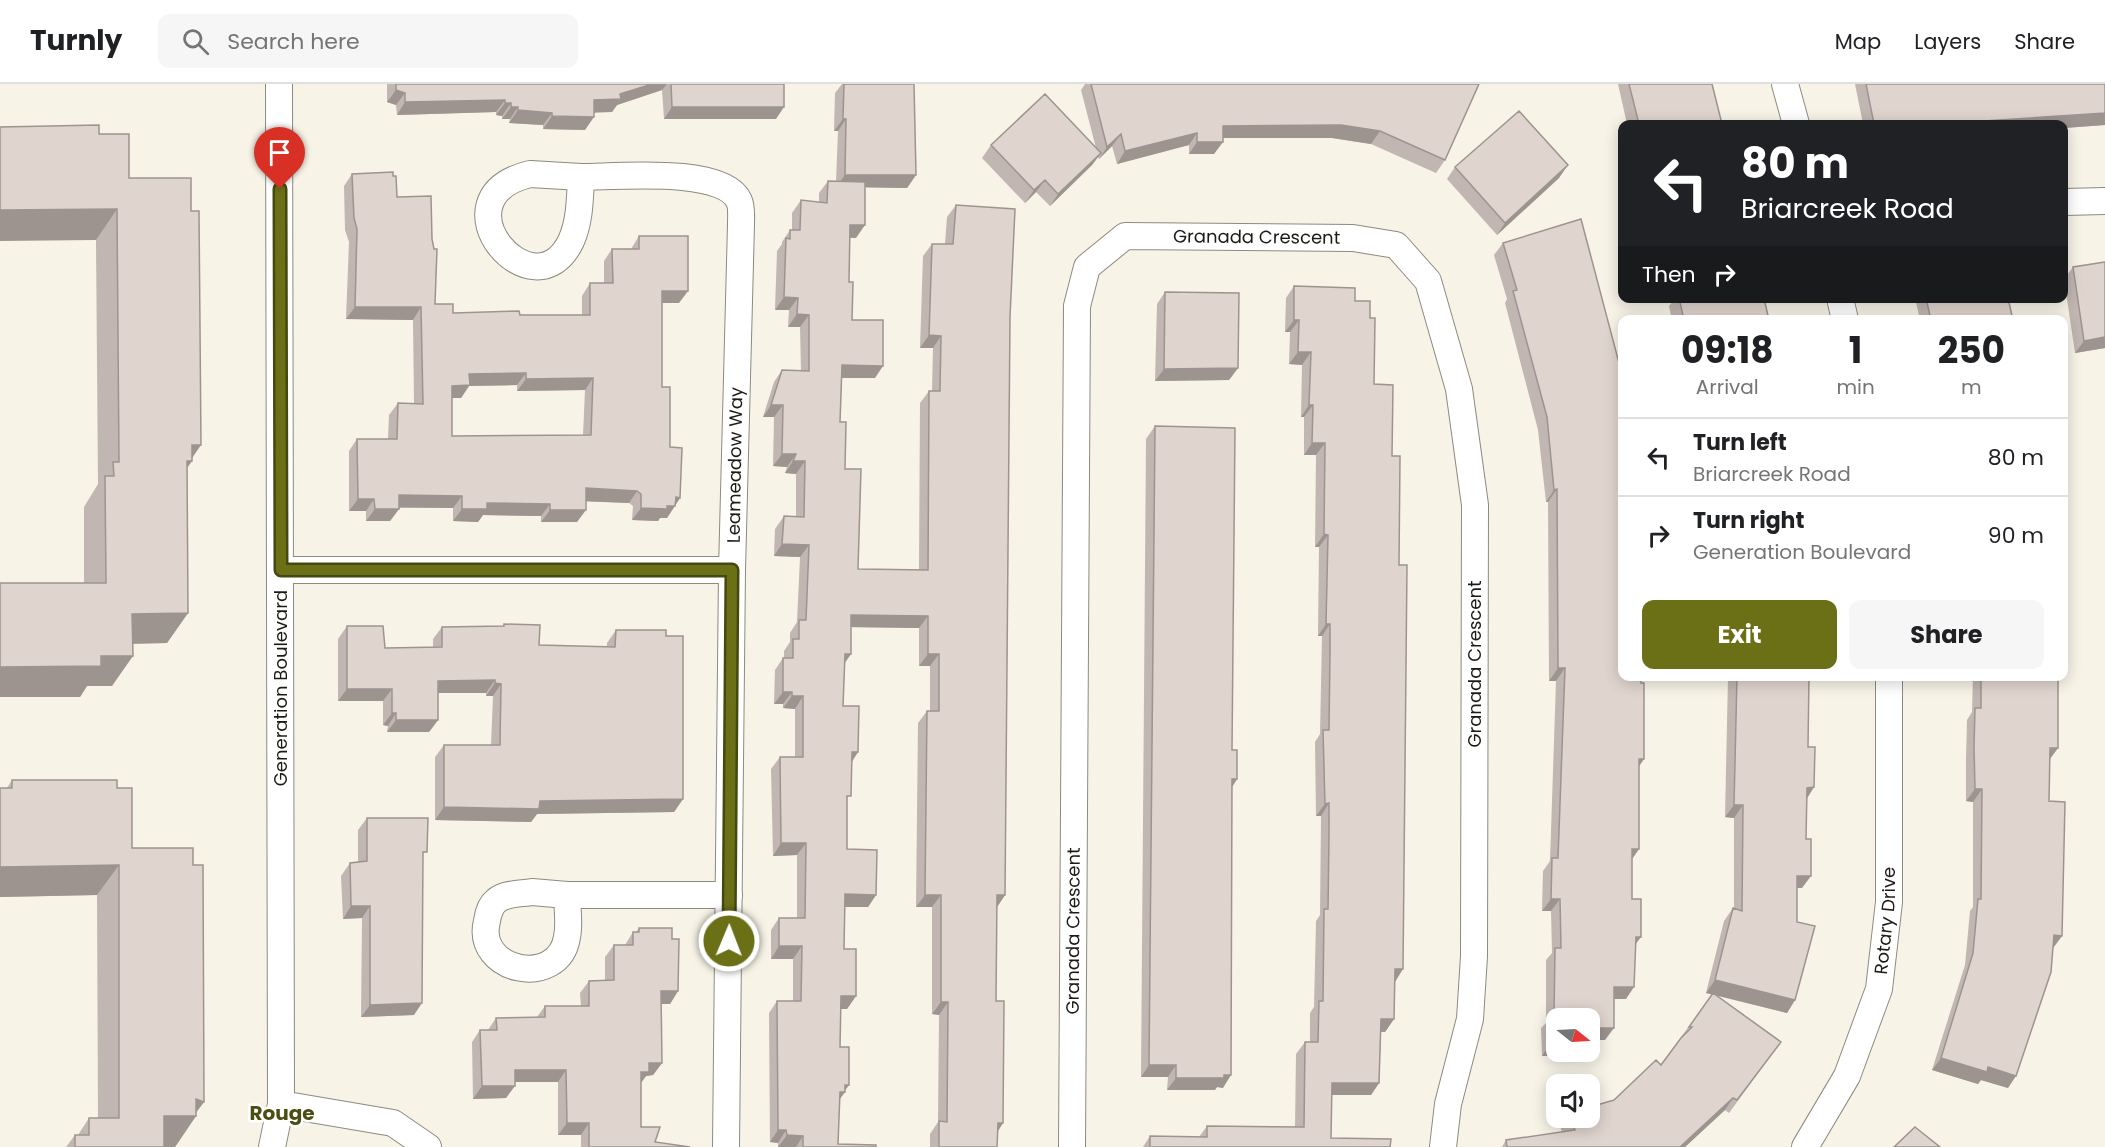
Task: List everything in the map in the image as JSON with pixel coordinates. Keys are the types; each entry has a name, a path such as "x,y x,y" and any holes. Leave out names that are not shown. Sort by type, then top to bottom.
{"street":[{"name":"Generation Boulevard","path":"272,1147 281,1104 279,84"},
{"path":"1785,84 1795,120"},
{"name":"Leameadow Way","path":"581,177 702,178 729,189 740,201 732,570 726,1147"},
{"path":"2068,202 2105,201"},
{"name":"Granada Crescent","path":"1072,1147 1077,306 1088,267 1125,236 1277,235 1331,236 1396,245 1428,281 1459,389 1475,505 1474,956 1470,1018 1448,1104 1443,1147"},
{"path":"281,570 732,570"},
{"name":"Rotary Drive","path":"1805,1147 1847,1076 1879,989 1888,902 1889,681"},
{"path":"567,895 729,896"},
{"path":"281,1104 393,1123 428,1147"}],"building":[{"path":"396,84 652,84 620,94 621,99 594,100 594,117 552,116 552,113 518,110 518,107 511,107 511,103 505,103 505,100 405,102 405,93 396,90"},
{"path":"671,84 784,84 784,107 672,107"},
{"path":"844,84 914,84 916,175 845,175"},
{"path":"1091,84 1479,84 1445,160 1380,131 1341,125 1223,126 1223,142 1197,142 1197,133 1125,151 1121,134 1107,147"},
{"path":"1629,84 1712,84 1721,120 1638,120"},
{"path":"1866,84 2105,84 2105,113 1998,120 1873,120"},
{"path":"1045,94 1101,153 1058,194 1045,180 1034,190 991,145"},
{"path":"1519,111 1568,165 1505,223 1455,167"},
{"path":"99,125 99,134 129,134 129,178 191,178 191,211 199,211 201,445 192,445 192,461 187,461 188,613 132,614 133,656 101,656 101,666 0,667 0,583 106,583 105,476 114,476 113,462 119,462 117,209 0,210 0,127"},
{"path":"393,172 393,176 396,176 397,197 431,196 432,239 434,249 437,249 435,304 453,304 453,313 519,311 520,315 590,315 590,283 613,283 612,249 639,249 639,236 688,236 688,291 662,291 662,387 670,387 670,447 682,448 680,498 676,497 675,506 667,506 667,509 641,508 641,494 637,491 586,488 586,510 550,510 550,504 487,503 487,509 462,509 462,496 399,495 399,509 375,509 374,499 358,499 357,439 397,439 398,403 423,404 421,307 355,307 357,229 354,218 352,174","holes":["526,373 526,379 593,378 591,435 452,436 452,386 470,385 469,374"]},
{"path":"828,181 865,182 865,225 850,225 849,282 853,282 852,320 883,320 883,366 842,365 840,422 846,422 845,469 861,469 858,569 928,570 929,391 940,391 941,336 929,335 932,244 953,244 956,205 1015,209 1010,317 1005,895 997,895 996,1001 1004,1001 1003,1123 998,1123 997,1147 939,1147 939,1121 947,1122 948,1002 941,1002 941,895 925,895 927,711 939,711 939,654 928,654 928,616 851,615 851,654 845,654 843,706 859,706 858,752 852,752 851,796 847,796 847,849 877,850 876,895 845,894 844,949 856,949 856,996 841,996 840,1047 849,1047 849,1085 845,1085 845,1092 840,1092 838,1144 876,1145 876,1147 803,1147 803,1136 787,1135 786,1130 778,1130 777,1001 801,1001 802,946 779,946 779,918 805,918 806,843 781,843 780,757 803,757 803,696 792,696 792,692 783,692 783,658 793,658 793,639 799,639 799,620 806,620 809,545 782,544 784,516 804,517 805,461 793,461 796,454 782,454 783,405 771,405 782,370 809,371 809,315 797,314 798,298 784,297 786,238 790,239 790,230 800,230 801,200 827,203"},
{"path":"1581,219 1618,359 1618,681 1644,683 1644,759 1639,759 1639,849 1632,849 1632,899 1641,899 1641,937 1636,937 1634,987 1614,987 1614,1028 1600,1028 1600,1008 1554,1008 1555,948 1561,948 1560,899 1551,899 1552,858 1558,858 1565,668 1558,668 1557,489 1554,490 1547,417 1513,291 1517,290 1503,243"},
{"path":"2105,262 2105,337 2084,341 2073,267"},
{"path":"1294,286 1355,288 1355,301 1370,301 1370,318 1375,318 1374,384 1393,385 1392,456 1400,456 1399,565 1407,565 1403,969 1395,969 1394,1019 1381,1019 1379,1083 1332,1083 1331,1138 1391,1139 1390,1147 1150,1147 1150,1136 1207,1137 1207,1126 1304,1127 1305,1042 1318,1042 1319,1001 1323,1001 1324,909 1328,909 1329,803 1325,804 1323,730 1329,730 1330,624 1326,624 1328,535 1324,534 1325,443 1312,443 1313,405 1309,405 1311,352 1298,352 1299,320 1294,320"},
{"path":"1165,292 1239,293 1238,368 1164,369"},
{"path":"1680,303 1765,303 1768,315 1683,315"},
{"path":"1927,303 2009,303 2012,315 1930,315"},
{"path":"1155,426 1235,428 1232,750 1237,750 1237,779 1232,779 1231,1075 1224,1075 1224,1078 1176,1078 1176,1065 1149,1065"},
{"path":"504,624 540,625 539,645 615,647 616,630 666,630 666,636 683,636 683,799 540,801 539,809 444,807 444,745 500,745 501,684 495,683 495,680 438,681 438,720 396,720 396,713 392,713 392,689 347,689 347,626 383,626 385,648 442,647 442,627 504,626"},
{"path":"1737,681 1809,681 1808,747 1815,747 1814,787 1807,788 1806,839 1811,839 1811,876 1797,876 1797,922 1815,926 1795,1000 1715,980 1733,908 1742,911 1743,805 1734,805"},
{"path":"1981,681 2058,681 2058,748 2050,748 2049,801 2065,802 2062,936 2054,935 2051,972 2016,1076 1988,1067 1987,1072 1941,1058 1973,953 1978,899 1981,899 1982,789 1975,789 1974,747 1975,708 1981,708"},
{"path":"12,780 117,780 117,788 132,788 132,848 193,848 193,865 203,865 204,1102 196,1099 196,1116 164,1116 164,1147 75,1147 75,1135 89,1135 89,1118 119,1118 119,865 0,867 0,788 12,788"},
{"path":"367,818 428,818 427,852 423,852 422,1003 370,1005 370,906 351,906 350,863 367,861"},
{"path":"639,928 672,928 672,939 679,939 678,991 661,991 662,1063 649,1063 649,1072 641,1072 641,1127 660,1127 655,1142 690,1147 589,1147 589,1123 567,1123 566,1070 515,1070 515,1086 482,1086 480,1030 497,1030 496,1018 545,1017 545,1006 589,1006 589,981 614,980 614,945 633,945 633,932 639,932"},
{"path":"1713,993 1781,1042 1737,1100 1733,1098 1680,1147 1507,1147 1506,1140 1575,1130 1574,1128 1600,1128 1600,1104 1614,1100 1656,1060 1661,1065 1692,1027 1689,1027"},
{"path":"1915,1127 1940,1147 1894,1147"}],"district":[{"name":"Rouge","path":"282,1113"}],"route":[{"path":"280,189 281,570 732,570 729,941"}]}
